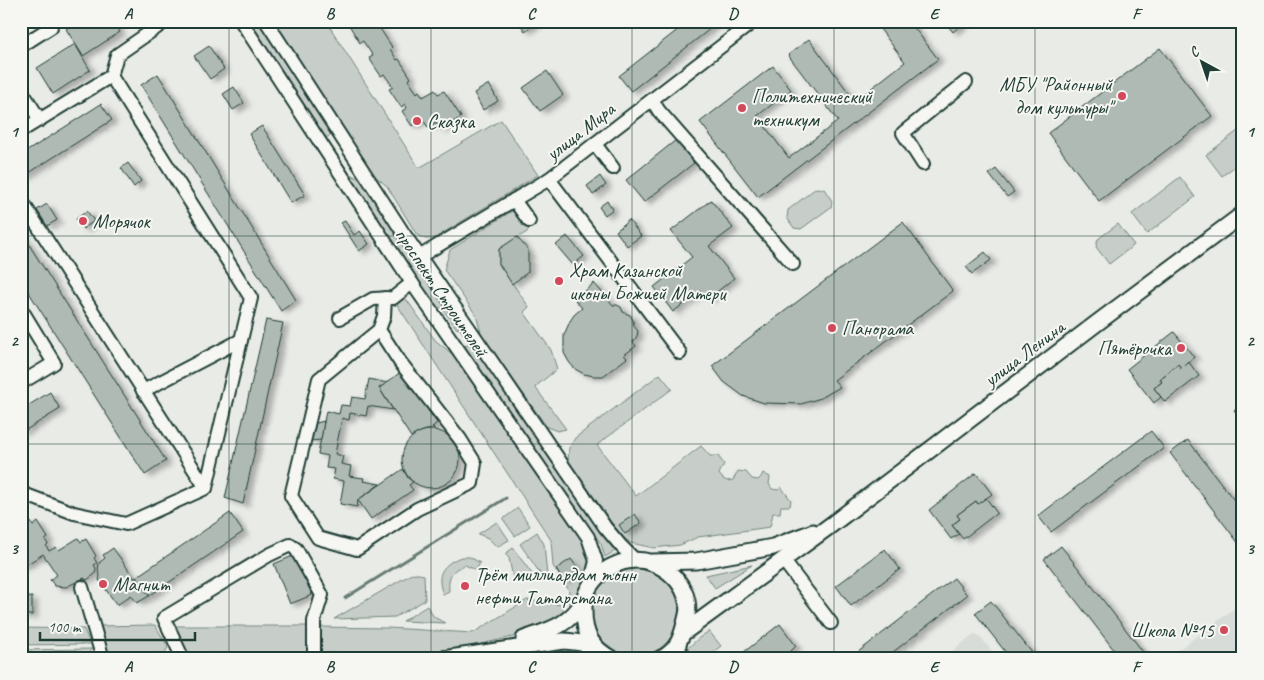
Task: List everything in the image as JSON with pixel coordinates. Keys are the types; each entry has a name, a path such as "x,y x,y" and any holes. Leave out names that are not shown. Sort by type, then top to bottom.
{"main road":[{"name":"улица Ленина","path":"660,659 665,657 681,638 1243,214"},
{"name":"улица Ленина","path":"635,560 652,562 696,561 773,547 831,525"},
{"path":"473,657 551,630 577,612 602,572 618,563 635,560"},
{"path":"652,562 666,569 679,582 686,595 689,609 681,638"},
{"path":"587,594 584,624 590,639 606,656"},
{"path":"443,659 473,657 564,641 578,642 593,647 606,656"}],"street":[{"path":"21,46 51,27 48,21"},
{"path":"21,131 112,76 117,55 166,21"},
{"name":"проспект Строителей","path":"241,21 412,283 588,537 596,561 587,594"},
{"name":"проспект Строителей","path":"266,21 420,257 605,527 635,560"},
{"name":"улица Мира","path":"420,257 549,179 754,21"},
{"path":"112,76 251,298 206,488"},
{"path":"923,164 903,133 966,82"},
{"path":"21,90 40,120"},
{"path":"652,100 659,111 793,264"},
{"path":"325,150 342,139"},
{"path":"595,144 614,168"},
{"path":"549,179 680,353"},
{"path":"21,200 206,488"},
{"path":"514,200 529,220"},
{"path":"340,318 373,299 393,298 412,283"},
{"path":"379,330 400,362 460,439 475,463 472,482 417,509 357,549 318,538 292,496 319,379 379,330 384,316 385,298"},
{"path":"21,309 54,363 21,383"},
{"path":"454,343 472,331"},
{"path":"144,391 241,340"},
{"path":"21,493 74,512 126,524 206,488"},
{"path":"184,659 164,618 266,557 290,545 296,550 322,595 314,621 314,659"},
{"path":"784,560 831,623"},
{"path":"82,587 103,659"},
{"path":"681,638 681,659"}],"shaded area":[{"path":"248,21 259,21 332,135 323,139"},
{"path":"275,21 326,21 419,168 501,120 538,175 433,239 425,239 417,235 387,186 370,172 280,35"},
{"path":"1243,127 1243,160 1222,176 1206,155"},
{"path":"337,155 350,174 361,180 460,327 457,329 442,308 435,307 334,157"},
{"path":"1180,177 1195,197 1147,234 1132,214"},
{"path":"816,188 824,189 832,201 831,207 801,229 794,228 787,218 788,210"},
{"path":"512,211 518,212 530,227 527,232 499,249 499,264 529,307 524,312 551,350 557,369 535,387 566,429 557,431 547,427 482,336 476,315 444,270 450,250"},
{"path":"1118,224 1134,245 1109,264 1096,247 1098,239"},
{"path":"404,296 435,340 456,357 581,538 590,560 588,575 579,599 572,608 568,601 569,590 553,566 551,540 396,303"},
{"path":"471,342 608,540 617,550 605,557 601,544 464,346"},
{"path":"660,374 672,389 597,445 636,496 701,446 710,456 718,456 724,464 719,474 727,481 733,480 738,471 746,472 752,479 758,480 763,473 770,477 769,484 772,489 778,490 781,487 791,500 790,506 781,506 780,513 773,513 770,527 698,537 680,545 654,548 631,543 621,536 568,460 569,448 575,438"},
{"path":"518,508 530,526 515,536 503,519"},
{"path":"497,522 509,540 497,547 488,538 478,534"},
{"path":"537,532 544,544 547,576 544,579 520,544"},
{"path":"513,548 538,582 513,578 509,558 505,554"},
{"path":"461,557 470,557 480,563 476,570 465,565 456,569 451,574 449,591 443,594 440,575 449,563"},
{"path":"752,565 715,588 706,575"},
{"path":"635,568 652,571 660,575 672,587 676,595 679,612 676,629 672,637 660,649 652,653 635,656 618,653 610,649 598,637 594,629 591,612 594,595 598,587 610,575 618,571"},
{"path":"413,573 424,575 425,600 395,617 334,619"},
{"path":"527,600 561,605 567,615 554,625 517,636 467,647 409,654 322,653 319,648 317,627 388,628 473,633"},
{"name":"Школа №15","path":"1243,602 1243,659 1167,659 1167,658"},
{"path":"427,606 434,617 445,623 403,621"},
{"path":"155,625 168,647 165,653 106,654 97,626"},
{"path":"173,626 310,626 309,654 184,653"},
{"path":"21,628 84,629 90,644 21,645"},
{"path":"709,631 721,646 704,659 688,659 688,648"},
{"path":"975,633 998,659 942,659"},
{"path":"577,648 580,655 577,659 522,659 556,651"},
{"path":"92,649 87,654 21,654 21,650"}],"building":[{"path":"78,21 114,21 120,32 83,56 66,29"},
{"path":"351,21 372,21 377,29 379,27 392,47 390,49 411,78 408,80 417,93 419,91 423,97 435,90 438,94 444,91 461,117 441,130 436,122 428,127 423,120 412,126 402,111 407,108 405,104 401,107 389,89 393,87 384,74 381,76 369,58 373,56 363,41 360,43 349,25 352,23"},
{"path":"518,21 539,21 525,31"},
{"path":"689,21 720,21 631,91 619,76"},
{"name":"Политехнический техникум","path":"874,21 909,21 938,59 758,197 700,122 773,66 791,90 757,116 789,158 838,121 788,55 809,39 855,101 905,62"},
{"path":"944,21 966,21 953,32"},
{"path":"75,44 90,70 53,94 37,68"},
{"path":"209,46 224,69 210,79 194,56"},
{"path":"1160,48 1212,116 1099,201 1048,133"},
{"path":"547,71 563,95 540,111 523,88"},
{"path":"158,74 296,300 281,311 141,85"},
{"path":"489,84 498,101 483,110 474,93"},
{"path":"234,87 244,103 233,110 223,94"},
{"path":"101,104 112,120 21,178 21,155"},
{"path":"262,126 305,195 291,203 249,134"},
{"path":"676,140 694,163 644,202 626,180"},
{"path":"128,163 141,181 134,187 121,168"},
{"path":"996,169 1014,192 1007,197 989,174"},
{"path":"600,176 606,185 593,195 587,186"},
{"path":"711,200 733,228 709,246 734,278 707,300 700,291 673,312 654,287 692,257 671,231"},
{"path":"607,201 613,209 605,215 599,207"},
{"path":"47,204 57,220 47,226 37,210"},
{"path":"87,211 94,221 83,229 76,219"},
{"path":"629,220 641,236 627,246 616,231"},
{"path":"345,221 354,235 360,231 369,244 359,251 341,223"},
{"name":"Панорама","path":"903,222 953,291 834,380 840,387 821,398 801,404 764,403 743,396 724,382 712,366"},
{"path":"21,232 166,461 145,475 21,280"},
{"path":"567,236 584,256 573,265 556,245"},
{"path":"517,237 528,250 528,272 512,284 499,264 499,249"},
{"path":"985,252 991,260 972,274 966,267"},
{"path":"594,283 613,305 621,307 623,312 630,315 638,331 633,342 636,346 624,355 627,358 603,376 584,374 575,369 564,353 564,335 574,315 582,308 575,300"},
{"path":"266,320 283,323 243,504 225,498"},
{"path":"1174,332 1194,357 1181,368 1178,364 1160,379 1162,382 1154,388 1161,397 1154,403 1127,369"},
{"path":"1188,361 1199,376 1165,402 1154,388 1162,382 1160,379 1178,364 1181,368"},
{"path":"401,372 437,423 432,427 435,430 426,430 411,437 379,388"},
{"path":"369,379 387,383 379,388 393,410 368,406 366,416 350,413 349,420 342,418 335,454 343,456 341,464 351,466 349,476 364,478 363,481 380,484 358,500 357,507 340,504 344,481 333,479 335,469 326,468 328,456 318,454 326,411 339,414 341,405 350,406 352,397 365,399"},
{"path":"50,392 60,409 21,433 21,410"},
{"path":"1243,403 1243,421 1234,410"},
{"path":"324,421 321,440 310,441 308,428"},
{"path":"425,430 437,430 452,438 460,453 460,465 452,480 437,488 425,488 410,480 402,465 402,453 410,438"},
{"path":"1151,431 1164,448 1051,532 1038,516"},
{"path":"1188,440 1243,512 1243,549 1170,453"},
{"path":"403,469 408,478 413,482 409,485 413,490 371,519 358,500"},
{"path":"976,473 992,494 978,504 976,501 957,515 960,519 952,525 959,534 951,539 929,510"},
{"path":"986,498 997,513 963,539 952,525 960,519 957,515 976,501 978,504"},
{"path":"230,513 243,532 149,596 136,577"},
{"path":"635,514 641,523 625,534 619,525"},
{"path":"31,522 33,526 38,522 48,538 45,540 49,551 56,547 59,550 78,538 81,542 86,539 96,556 94,558 97,563 94,565 96,568 95,574 87,580 84,578 66,587 55,586 50,580 57,575 43,554 21,568 21,528"},
{"path":"1061,546 1147,657 1145,659 1121,659 1044,559"},
{"path":"113,548 149,596 137,603 131,595 117,605 99,580 99,563 105,558 103,555"},
{"path":"885,549 900,569 851,606 836,586"},
{"path":"295,555 312,595 290,604 274,564"},
{"path":"571,559 579,570 563,581 556,569"},
{"path":"954,578 967,595 884,659 849,659"},
{"path":"32,597 32,615 21,615 21,598"},
{"path":"991,601 1037,659 1011,659 975,613"},
{"path":"780,624 796,646 790,652 782,657 779,654 774,659 735,659"},
{"path":"790,652 795,659 774,659 779,654 782,657"}],"waterway":[{"path":"345,598 506,498"}],"place":[{"name":"МБУ \"Районный дом культуры\"","path":"1122,96"},
{"name":"Политехнический техникум","path":"742,108"},
{"name":"Сказка","path":"417,121"},
{"name":"Морячок","path":"83,221"},
{"name":"Храм Казанской иконы Божией Матери","path":"559,281"},
{"name":"Панорама","path":"832,328"},
{"name":"Пятёрочка","path":"1181,348"},
{"name":"Магнит","path":"103,584"},
{"name":"Трём миллиардам тонн нефти Татарстана","path":"465,586"},
{"name":"Школа №15","path":"1224,630"}]}
